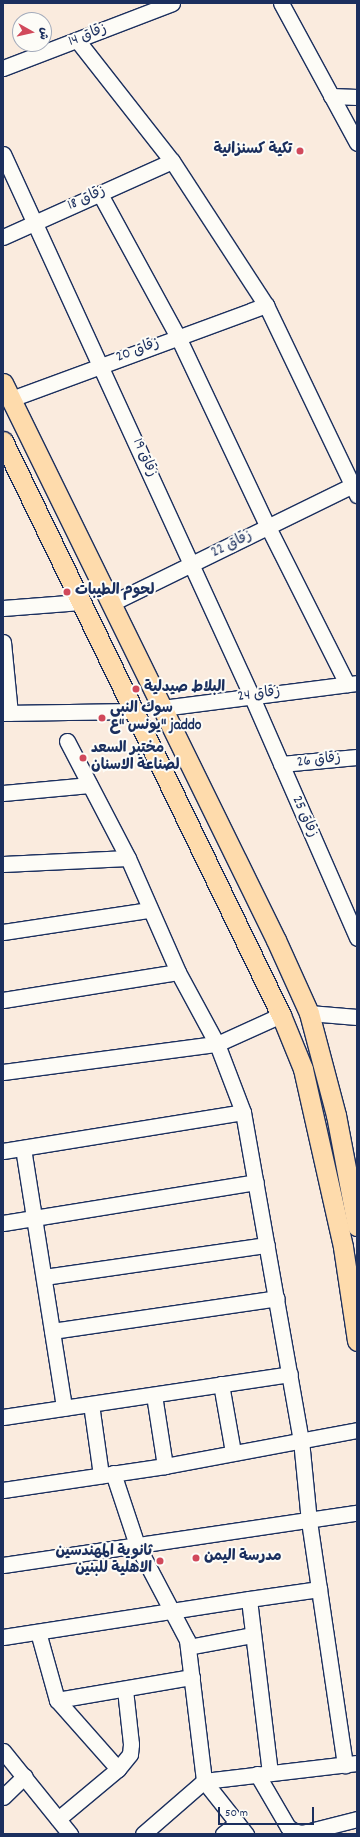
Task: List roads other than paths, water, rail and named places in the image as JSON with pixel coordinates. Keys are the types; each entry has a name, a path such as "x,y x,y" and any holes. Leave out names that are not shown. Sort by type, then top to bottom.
{"main road":[{"path":"7,391 110,604 276,940 309,1013 336,1115 357,1226"},
{"path":"3,441 7,459 81,602 281,1014 306,1084 343,1247 357,1341"}],"street":[{"name":"زقاق 14","path":"3,68 172,3"},
{"path":"281,3 357,143"},
{"path":"77,40 172,161 266,305 355,490"},
{"path":"331,96 357,97"},
{"name":"زقاق 19","path":"3,154 102,365 251,695"},
{"name":"زقاق 18","path":"3,237 172,161"},
{"path":"100,194 178,336 268,527 352,684"},
{"name":"زقاق 20","path":"7,391 102,365 266,305"},
{"name":"زقاق 22","path":"110,604 268,527 355,490"},
{"path":"3,608 81,602"},
{"path":"3,642 7,713 134,711"},
{"name":"زقاق 24","path":"162,708 251,695 352,684"},
{"name":"زقاق 25","path":"251,695 357,938"},
{"path":"67,741 128,858 149,910 178,972 217,1044 243,1112 268,1245 301,1440 309,1520 319,1589 351,1764 204,1781 143,1834"},
{"name":"زقاق 26","path":"281,764 357,758"},
{"path":"3,793 90,784"},
{"path":"3,864 128,858"},
{"path":"3,932 149,910"},
{"path":"3,1000 178,972"},
{"path":"309,1013 357,1017"},
{"path":"3,1072 217,1044 281,1014"},
{"path":"3,1151 243,1112"},
{"path":"23,1148 64,1408"},
{"path":"3,1223 256,1182"},
{"path":"44,1277 268,1245"},
{"path":"52,1331 276,1298"},
{"path":"3,1417 290,1374"},
{"path":"221,1384 233,1452"},
{"path":"154,1395 165,1466"},
{"path":"91,1404 107,1474 138,1545 187,1640 204,1781 241,1828 223,1834"},
{"path":"3,1490 165,1466 233,1452 357,1430"},
{"path":"3,1565 357,1513"},
{"path":"3,1637 319,1589"},
{"path":"249,1599 264,1774 288,1827 296,1832 302,1833 357,1819"},
{"path":"38,1632 57,1700 118,1769"},
{"path":"188,1647 253,1635"},
{"path":"57,1700 125,1690 192,1677"},
{"path":"58,1819 118,1769 130,1754 131,1744 125,1690"},
{"path":"3,1752 25,1776 70,1834"},
{"path":"3,1797 25,1776"}],"place":[{"name":"تكية كسنزانية","path":"300,151"},
{"name":"لحوم الطيبات","path":"67,592"},
{"name":"البلاط صيدلية","path":"136,689"},
{"name":"سوك النبي يونس \"ع\" jaddo","path":"102,718"},
{"name":"مختبر السعد لصناعة الاسنان","path":"83,758"},
{"name":"مدرسة اليمن","path":"196,1558"},
{"name":"ثانوية المهندسين الاهلية للبنين","path":"160,1561"}]}
